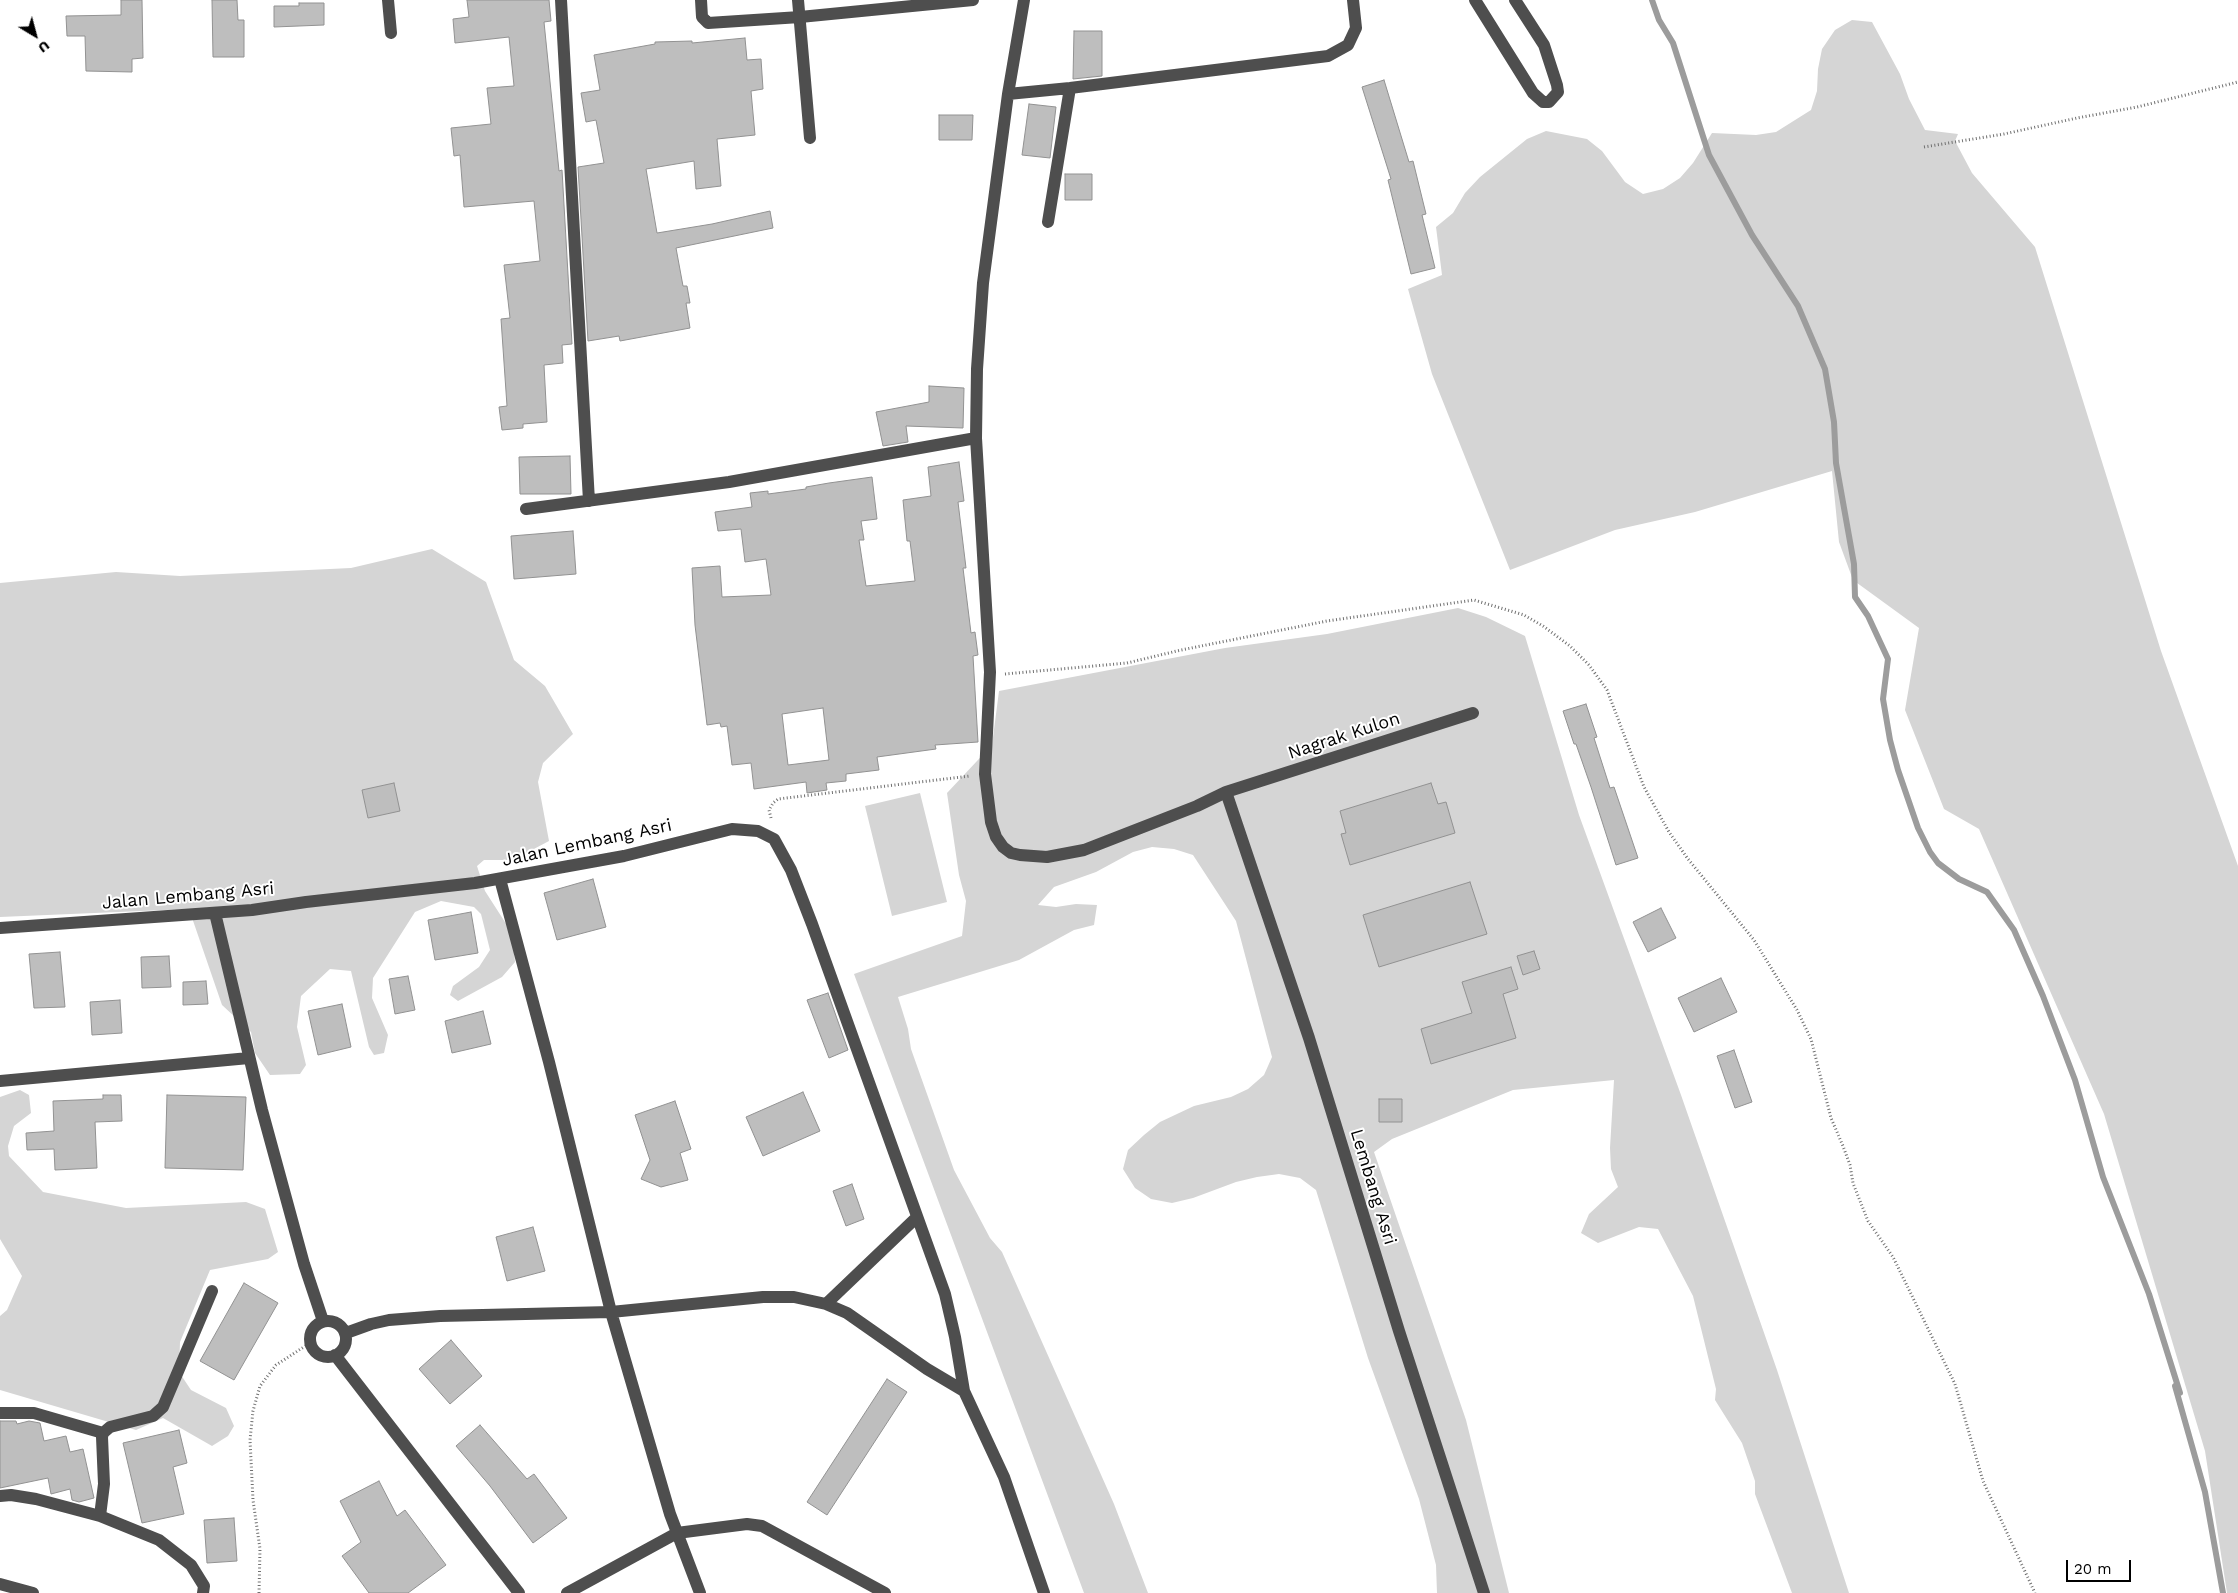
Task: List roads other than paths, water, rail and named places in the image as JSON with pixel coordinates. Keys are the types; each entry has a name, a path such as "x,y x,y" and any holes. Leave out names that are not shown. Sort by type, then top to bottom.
{"street":[{"path":"388,0 391,33"},
{"path":"561,0 589,500"},
{"path":"701,0 702,17 708,23 800,17 973,0"},
{"path":"798,0 810,138"},
{"name":"Nagrak Kulon","path":"1024,0 1008,94 983,283 976,438 990,672 985,774 996,837 1003,847 1011,853 1020,855 1047,857 1084,850 1197,806 1226,792 1473,713"},
{"path":"1008,94 1328,56 1348,45 1356,28 1353,0"},
{"path":"1475,0 1533,93 1543,102 1550,102 1558,92 1544,45 1515,0"},
{"path":"1048,222 1070,88"},
{"path":"526,509 729,482 976,438"},
{"name":"Lembang Asri","path":"1226,792 1309,1038 1398,1331 1484,1593"},
{"name":"Jalan Lembang Asri","path":"0,928 215,913 500,879 624,856 732,829 758,830 774,839 791,870 812,924 916,1218"},
{"path":"500,879 549,1062 611,1312 677,1532 700,1593"},
{"path":"215,913 249,1058 304,1264 323,1321"},
{"path":"0,1081 249,1058"},
{"path":"826,1304 916,1218 945,1294 964,1391 1004,1477 1044,1593"},
{"path":"103,1433 110,1427 153,1416 163,1407 212,1291"},
{"path":"346,1333 370,1324 389,1320 440,1316 611,1312 763,1298 794,1297 826,1304 847,1313 927,1369 964,1391"},
{"path":"323,1321 338,1322 346,1333 345,1346 335,1355 322,1356 316,1352 310,1343 312,1331 323,1321"},
{"path":"335,1355 519,1593"},
{"path":"0,1413 34,1413 103,1433"},
{"path":"100,1516 104,1484 103,1433"},
{"path":"0,1496 11,1494 100,1516 159,1540 190,1564 204,1586 203,1593"},
{"path":"567,1593 677,1532 746,1524 762,1526 885,1593"},
{"path":"0,1584 33,1593"}],"waterway":[{"path":"1652,0 1659,20 1673,43 1709,155 1752,235 1798,306 1825,369 1834,422 1836,463 1854,564 1855,597 1868,616 1888,659 1883,699 1890,740 1898,770 1918,828 1930,852 1938,863 1959,879 1987,892 2014,930 2043,996 2075,1080 2103,1177 2149,1294 2180,1393 2175,1386 2205,1492 2223,1593"}]}
